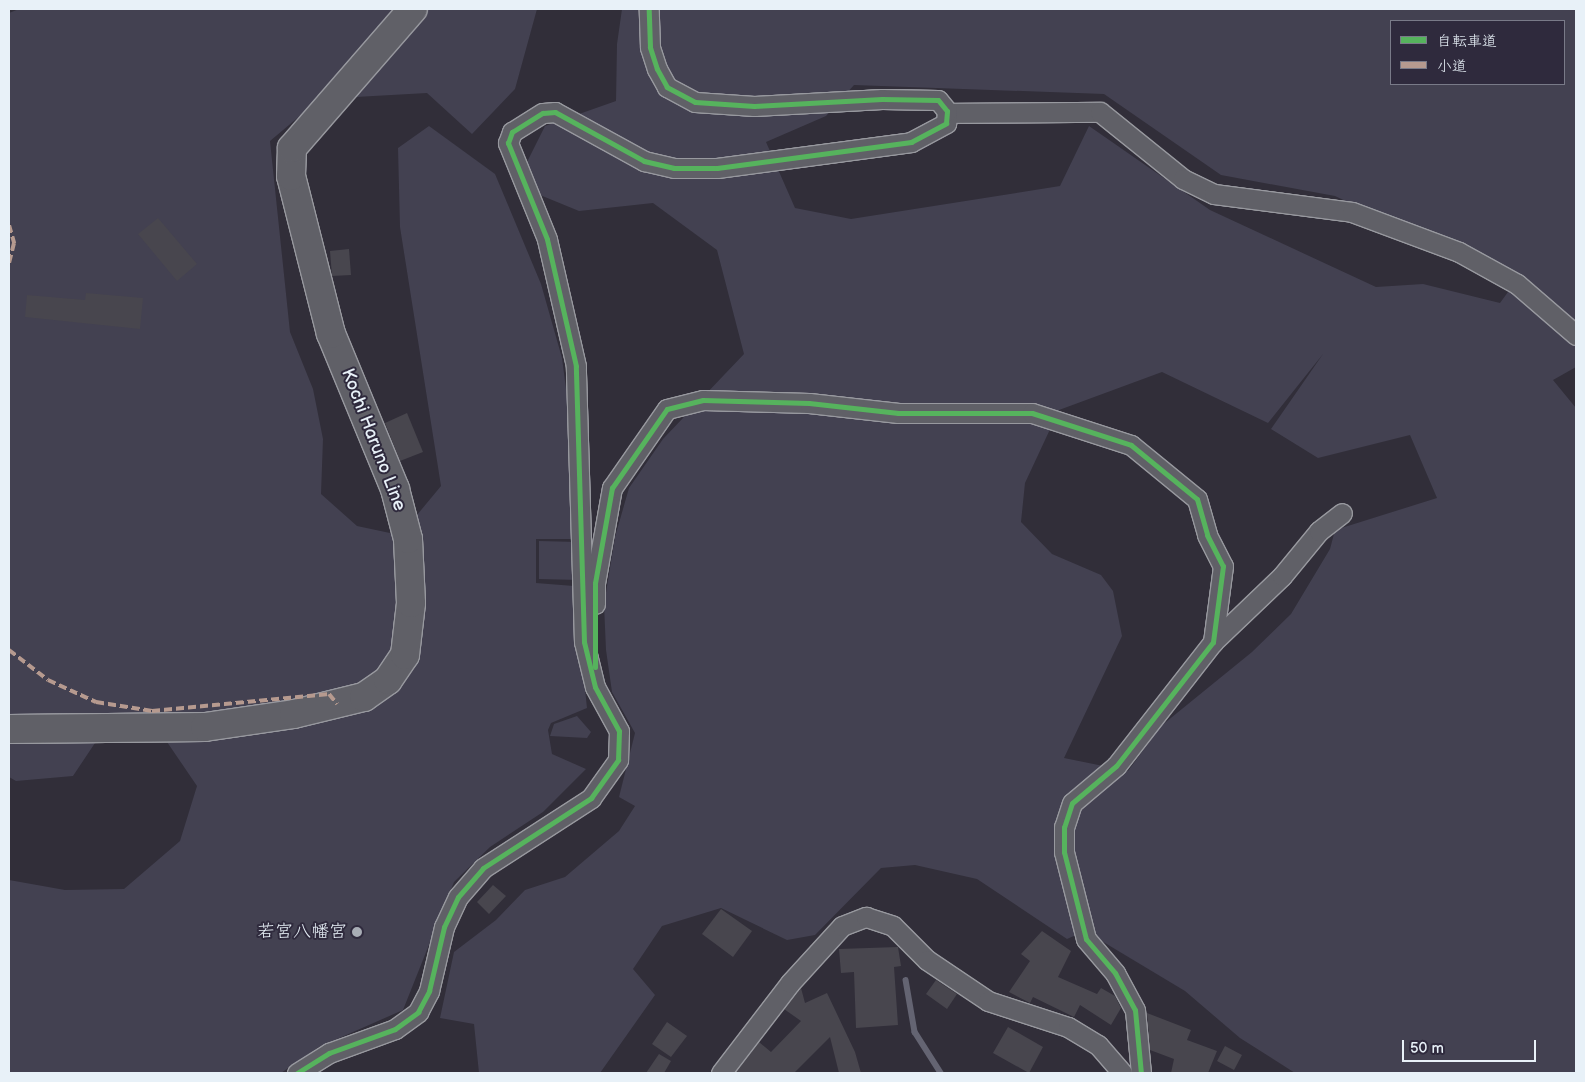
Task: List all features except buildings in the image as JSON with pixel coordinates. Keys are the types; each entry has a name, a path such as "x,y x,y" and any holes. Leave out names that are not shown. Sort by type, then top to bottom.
{"main road":[{"name":"Kochi Haruno Line","path":"9,729 205,727 294,714 364,698 388,680 405,655 412,602 408,539 395,489 331,334 291,176 292,148 413,9"}],"street":[{"path":"298,1073 329,1053 395,1030 418,1012 429,991 444,927 458,897 483,868 591,798 618,760 619,731 595,687 584,642 576,366 547,239 508,143 512,132 543,113 555,112 644,161 674,168 717,168 911,142 946,123 947,113 938,100 882,99 754,106 695,102 668,87 657,69 650,47 649,9"},
{"path":"947,113 1100,112 1183,178 1214,194 1352,212 1450,248 1517,284 1576,335"},
{"path":"595,687 595,583 612,488 667,410 703,400 809,403 898,413 1032,413 1131,445 1197,499 1207,535 1223,566 1213,642"},
{"path":"1141,1073 1135,1010 1115,973 1086,939 1064,852 1064,827 1072,803 1116,766 1213,642 1282,576 1319,531 1342,513"},
{"path":"721,1073 790,983 842,926 866,917 894,926 927,960 988,1001 1068,1027 1098,1045 1122,1073"}],"shaded area":[{"path":"19,9 537,9 515,89 472,134 427,93 320,99 270,141 290,332 313,389 323,439 321,494 357,526 390,533 407,527 441,486 400,227 398,148 429,126 495,174 541,284 562,358 572,435 578,539 536,539 536,583 574,586 587,708 551,723 548,730 552,754 586,769 543,812 490,847 454,882 403,1010 319,1047 281,1073 9,1073 9,880 65,890 124,889 180,841 197,786 165,739 109,722 73,776 16,781 9,777 9,13"},
{"path":"622,9 1576,9 1576,367 1553,380 1576,408 1576,1073 1295,1073 1240,1038 1185,991 1085,931 1067,939 977,879 915,865 881,868 815,935 787,940 721,908 662,926 633,969 655,995 600,1073 479,1073 474,1024 440,1018 454,952 496,920 525,890 565,877 619,831 635,806 619,797 635,733 612,692 606,650 604,605 615,537 629,488 663,439 744,354 717,250 653,203 579,211 540,195 525,166 545,126 616,101 617,44","holes":["854,85 1104,94 1221,175 1335,196 1516,281 1500,303 1423,284 1376,287 1210,210 1089,126 1060,186 851,219 795,208 766,142 826,116","1323,354 1271,429 1318,458 1410,435 1437,498 1335,530 1330,549 1291,614 1252,652 1161,726 1128,771 1064,758 1122,636 1113,591 1101,575 1052,554 1021,522 1025,483 1059,410 1162,372 1268,423"]},
{"path":"539,541 578,542 579,580 539,579"},
{"path":"577,716 591,732 587,738 550,736 554,724"}],"waterway":[{"path":"906,980 915,1032 941,1073"}],"marked path":[{"path":"9,225 14,243 9,263"},
{"path":"9,650 48,680 96,702 152,711 329,694 337,704"}],"cycle path":[{"path":"297,1073 329,1053 395,1029 418,1012 429,991 444,927 458,897 483,868 591,798 618,760 619,731 595,687 584,642 576,366 547,239 508,143 512,132 543,113 555,112 644,161 674,168 717,168 911,142 946,123 947,111 938,100 882,99 754,106 695,102 667,87 657,69 650,47 649,9"},
{"path":"595,667 595,583 612,488 667,409 703,400 809,403 898,413 1032,413 1131,445 1197,499 1207,535 1223,566 1213,642 1116,766 1072,803 1064,827 1064,852 1086,939 1115,973 1135,1010 1141,1073"}],"place":[{"name":"若宮八幡宮","path":"357,932"}]}
